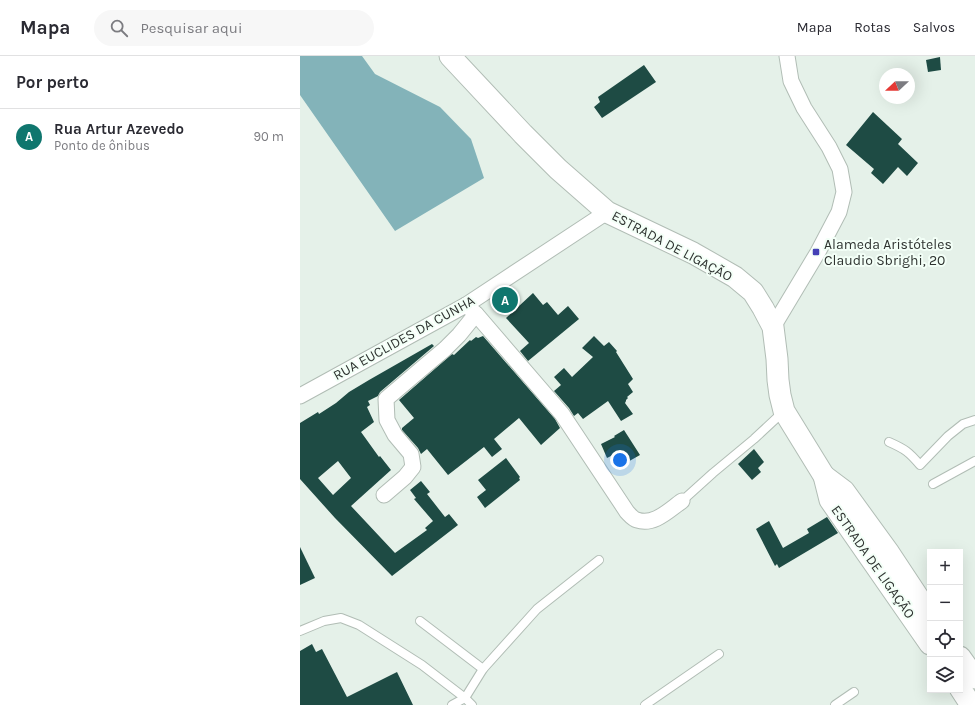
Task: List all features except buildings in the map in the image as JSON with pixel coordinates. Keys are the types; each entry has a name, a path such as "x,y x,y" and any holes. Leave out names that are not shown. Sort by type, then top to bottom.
{"main road":[{"name":"ESTRADA DE LIGAÇÃO","path":"450,56 558,169 607,212 693,253 735,277 753,292 764,308 773,327 778,380 784,411 824,476 830,500 927,640"},
{"name":"ESTRADA DE LIGAÇÃO","path":"824,476 844,491 890,553 927,610"},
{"path":"963,661 975,678"},
{"path":"963,693 971,705"}],"street":[{"path":"773,327 822,245 839,212 844,192 840,169 829,147 804,108 791,80 787,56"},
{"name":"RUA EUCLIDES DA CUNHA","path":"300,396 471,309 607,212"},
{"path":"384,495 405,478 413,467 411,454 395,435 386,420 386,399 446,349 459,335 471,309 562,414 627,512 636,520 648,522 658,518 682,501"}],"lane":[{"path":"682,501 784,411"},
{"path":"889,442 909,453 920,465 948,436 963,424 975,420"},
{"path":"933,484 975,461"},
{"path":"452,705 465,698 483,669 537,609 599,560"},
{"path":"300,631 324,621 341,618 359,624 422,665 472,705"},
{"path":"420,621 483,669"},
{"path":"645,705 719,654"},
{"path":"835,705 854,692"}],"water":[{"path":"300,56 362,56 375,74 440,107 471,139 484,178 395,231 300,95"}],"place":[{"name":"Alameda Aristóteles Claudio Sbrighi, 20","path":"816,252"},
{"name":"Rua Artur Azevedo","path":"505,300"}]}
